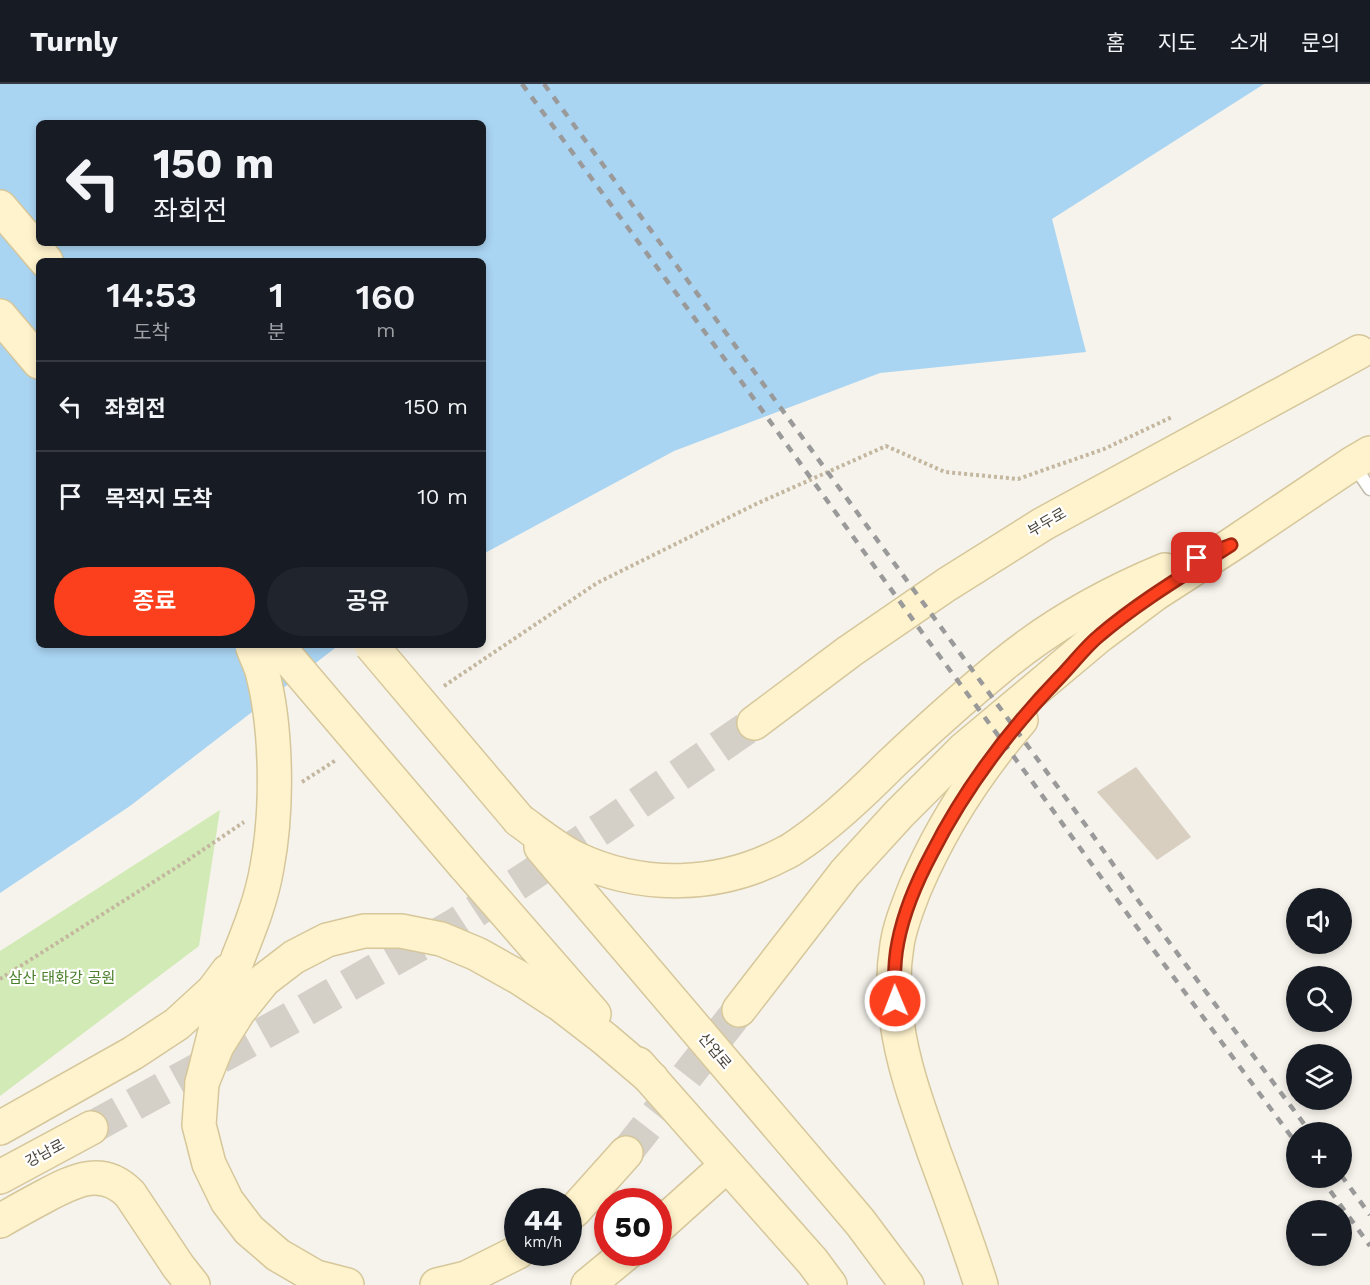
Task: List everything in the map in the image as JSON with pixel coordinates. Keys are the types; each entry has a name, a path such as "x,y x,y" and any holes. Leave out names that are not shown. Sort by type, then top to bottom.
{"main road":[{"path":"0,207 43,258"},
{"path":"0,316 36,358"},
{"name":"부두로","path":"754,723 850,651 946,585 1043,524 1359,352"},
{"path":"739,1010 845,873 898,814 964,749 1099,636 1155,594 1231,545 1364,468"},
{"path":"373,648 519,820 550,843 575,857 633,877 664,881 692,881 724,876 786,853 849,805 996,670 1058,624 1109,595 1231,545"},
{"path":"981,1285 914,1097 903,1059 896,1020 894,981 897,943 907,908 922,872 943,831 969,790 999,746 1042,696 1099,636"},
{"path":"253,648 262,671 271,721 274,776 273,822 267,867 256,913 218,1018 202,1083 199,1125 209,1164 227,1201 249,1230 278,1255 316,1277 348,1285"},
{"path":"281,648 465,866 813,1262 830,1285"},
{"name":"산업로","path":"519,820 860,1222 907,1285"},
{"path":"202,1083 233,1019 264,980 294,957 327,940 364,931 401,931 441,939 477,954 561,1005 652,1079"},
{"path":"0,1128 133,1053 177,1024 213,991 238,958"},
{"name":"강남로","path":"0,1177 91,1128"},
{"path":"582,1202 626,1154"},
{"path":"672,1214 727,1165"},
{"path":"0,1221 64,1186 84,1179 114,1181 130,1194 193,1285"},
{"path":"436,1285 466,1278 504,1259"},
{"path":"588,1285 611,1266"}],"path":[{"path":"438,690 597,583 756,504 886,446 945,472 1018,479 1104,449 1178,414"},
{"path":"301,783 340,757"},
{"path":"0,979 253,816"}],"green space":[{"name":"삼산 태화강 공원","path":"220,810 199,946 0,1096 0,951"}],"water":[{"path":"0,84 1264,84 1052,219 1086,352 880,373 674,451 486,552 486,258 36,258 36,648 335,648 130,806 0,893"}],"building":[{"path":"1136,767 1191,837 1157,860 1097,792"}],"tunnel":[{"path":"91,1128 456,924 604,827 754,723"},
{"path":"626,1153 739,1010"}],"railway":[{"path":"522,84 1286,1129"},
{"path":"544,84 1087,827 1140,903 1303,1122"},
{"path":"1328,1188 1370,1246"},
{"path":"1350,1188 1370,1215"}],"route":[{"path":"895,1001 897,943 907,908 943,831 969,790 999,746 1042,696 1099,636 1155,594 1231,545 1197,558"}]}
